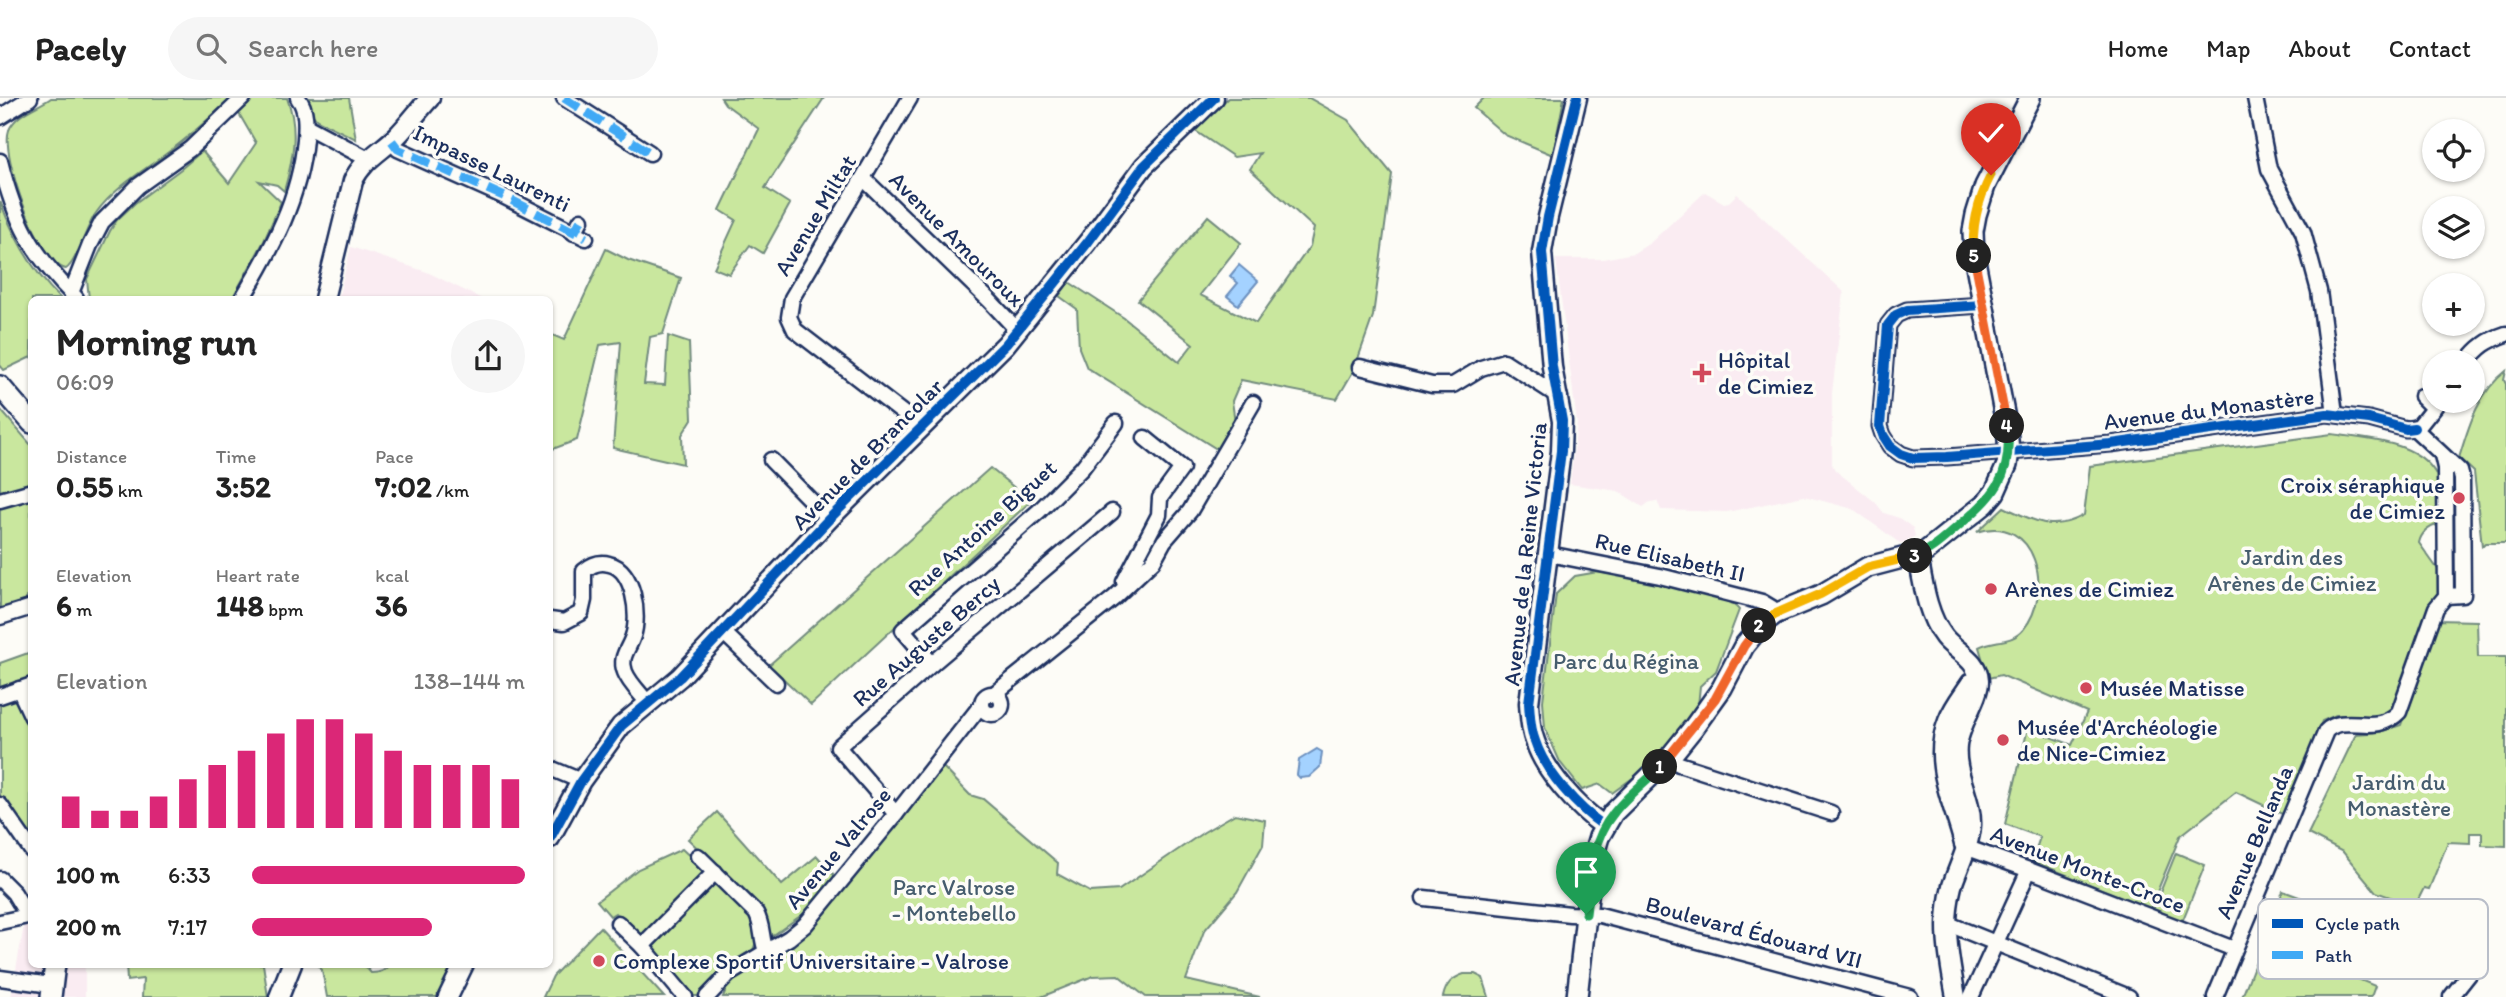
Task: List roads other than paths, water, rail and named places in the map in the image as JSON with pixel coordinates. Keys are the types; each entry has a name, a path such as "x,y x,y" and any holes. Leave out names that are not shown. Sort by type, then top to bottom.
{"main road":[{"path":"1577,997 1592,861 1604,826 1623,802 1669,758 1715,699 1752,634 1775,614 1821,594 1868,567 1918,556 1934,547 1985,504 2002,478 2009,451 2007,429 1973,242 1976,215 1985,186 2030,98"},
{"path":"0,386 28,418"},
{"path":"51,991 54,968"}],"street":[{"path":"0,117 30,98"},
{"path":"0,161 13,206 30,242 55,278 74,296 90,245 102,222 138,186 190,149 243,98"},
{"path":"244,296 260,270 293,200 303,164 306,127 302,104 298,98"},
{"path":"325,296 357,171 391,141 430,98"},
{"path":"564,98 650,153"},
{"name":"Avenue Miltat","path":"910,98 793,298 789,317 795,330 921,427"},
{"name":"Avenue de Brancolar","path":"553,832 581,781 621,726 680,677 829,520 1018,331 1144,166 1214,98"},
{"name":"Avenue de la Reine Victoria","path":"1577,98 1542,252 1552,367 1562,421 1549,554 1529,703 1535,742 1542,757 1581,808 1604,826"},
{"path":"2255,98 2269,169 2303,232 2319,291 2335,414"},
{"path":"306,127 368,159"},
{"name":"Impasse Laurenti","path":"391,141 398,149 580,230"},
{"name":"Avenue Amouroux","path":"864,179 1018,331"},
{"name":"Avenue du Monastère","path":"1983,305 1907,310 1896,315 1888,326 1880,426 1890,446 1901,454 1913,457 1947,457 2111,443 2335,414 2369,419 2406,429 2414,428"},
{"path":"2476,350 2487,341 2506,334"},
{"path":"1360,367 1432,385 1453,385 1481,368 1504,361 1559,397"},
{"name":"Avenue Valrose","path":"707,997 729,974 805,925 897,814 982,704 986,713 993,715 999,712 1003,707 1002,700 994,694 1114,598 1153,561 1164,541 1190,511 1254,403"},
{"path":"2414,428 2430,413"},
{"name":"Rue Antoine Biguet","path":"932,664 903,630 1039,511 1082,468 1116,423"},
{"name":"Avenue Bellanda","path":"2215,997 2326,731 2332,725 2342,723 2381,724 2392,720 2399,712 2436,608 2446,596 2463,596 2460,471 2414,428"},
{"path":"1114,598 1159,515 1160,498 1182,468 1145,438"},
{"path":"771,460 829,520"},
{"path":"0,500 28,492"},
{"name":"Rue Auguste Bercy","path":"897,814 838,747 1112,512"},
{"name":"Rue Elisabeth II","path":"1549,554 1660,576 1762,602 1772,608 1775,614"},
{"path":"1918,556 1926,593 1938,627 1977,669 1979,687 1965,717 1957,746 1959,775 1971,826 1952,887 1946,923 1947,948 1956,997"},
{"path":"553,620 564,622 581,613 584,571 592,564 608,563 619,568 628,582 636,607 633,636 624,653 625,672 648,703"},
{"path":"0,617 28,608"},
{"path":"723,632 776,683"},
{"path":"0,696 25,687"},
{"path":"1669,758 1679,764 1831,813"},
{"path":"553,769 581,781"},
{"path":"0,806 28,845"},
{"name":"Avenue Monte-Croce","path":"1965,848 2234,948"},
{"path":"698,856 757,912 766,951"},
{"path":"1971,997 2029,870"},
{"path":"642,946 715,872"},
{"path":"0,879 28,914"},
{"name":"Boulevard Édouard VII","path":"1424,898 1600,915 1910,997"},
{"path":"0,922 28,917"},
{"path":"618,923 642,946 685,997"},
{"path":"1946,923 2129,997"},
{"path":"279,997 290,968"},
{"path":"448,997 462,968"},
{"path":"0,978 51,991"},
{"path":"2451,997 2465,979"}],"water":[{"path":"1239,265 1258,281 1238,305 1227,296 1238,283 1230,276"},
{"path":"1317,749 1322,752 1320,767 1309,777 1300,778 1297,775 1299,760"}],"place":[{"name":"Hôpital de Cimiez","path":"1702,373"},
{"name":"Croix séraphique de Cimiez","path":"2459,498"},
{"name":"Arènes de Cimiez","path":"1991,589"},
{"name":"Musée Matisse","path":"2086,688"},
{"name":"Musée d'Archéologie de Nice-Cimiez","path":"2003,740"},
{"name":"Complexe Sportif Universitaire - Valrose","path":"599,961"}],"park label":[{"name":"Jardin des Arènes de Cimiez","path":"2292,570"},
{"name":"Parc du Régina","path":"1626,661"},
{"name":"Jardin du Monastère","path":"2399,795"},
{"name":"Parc Valrose - Montebello","path":"954,900"}]}
